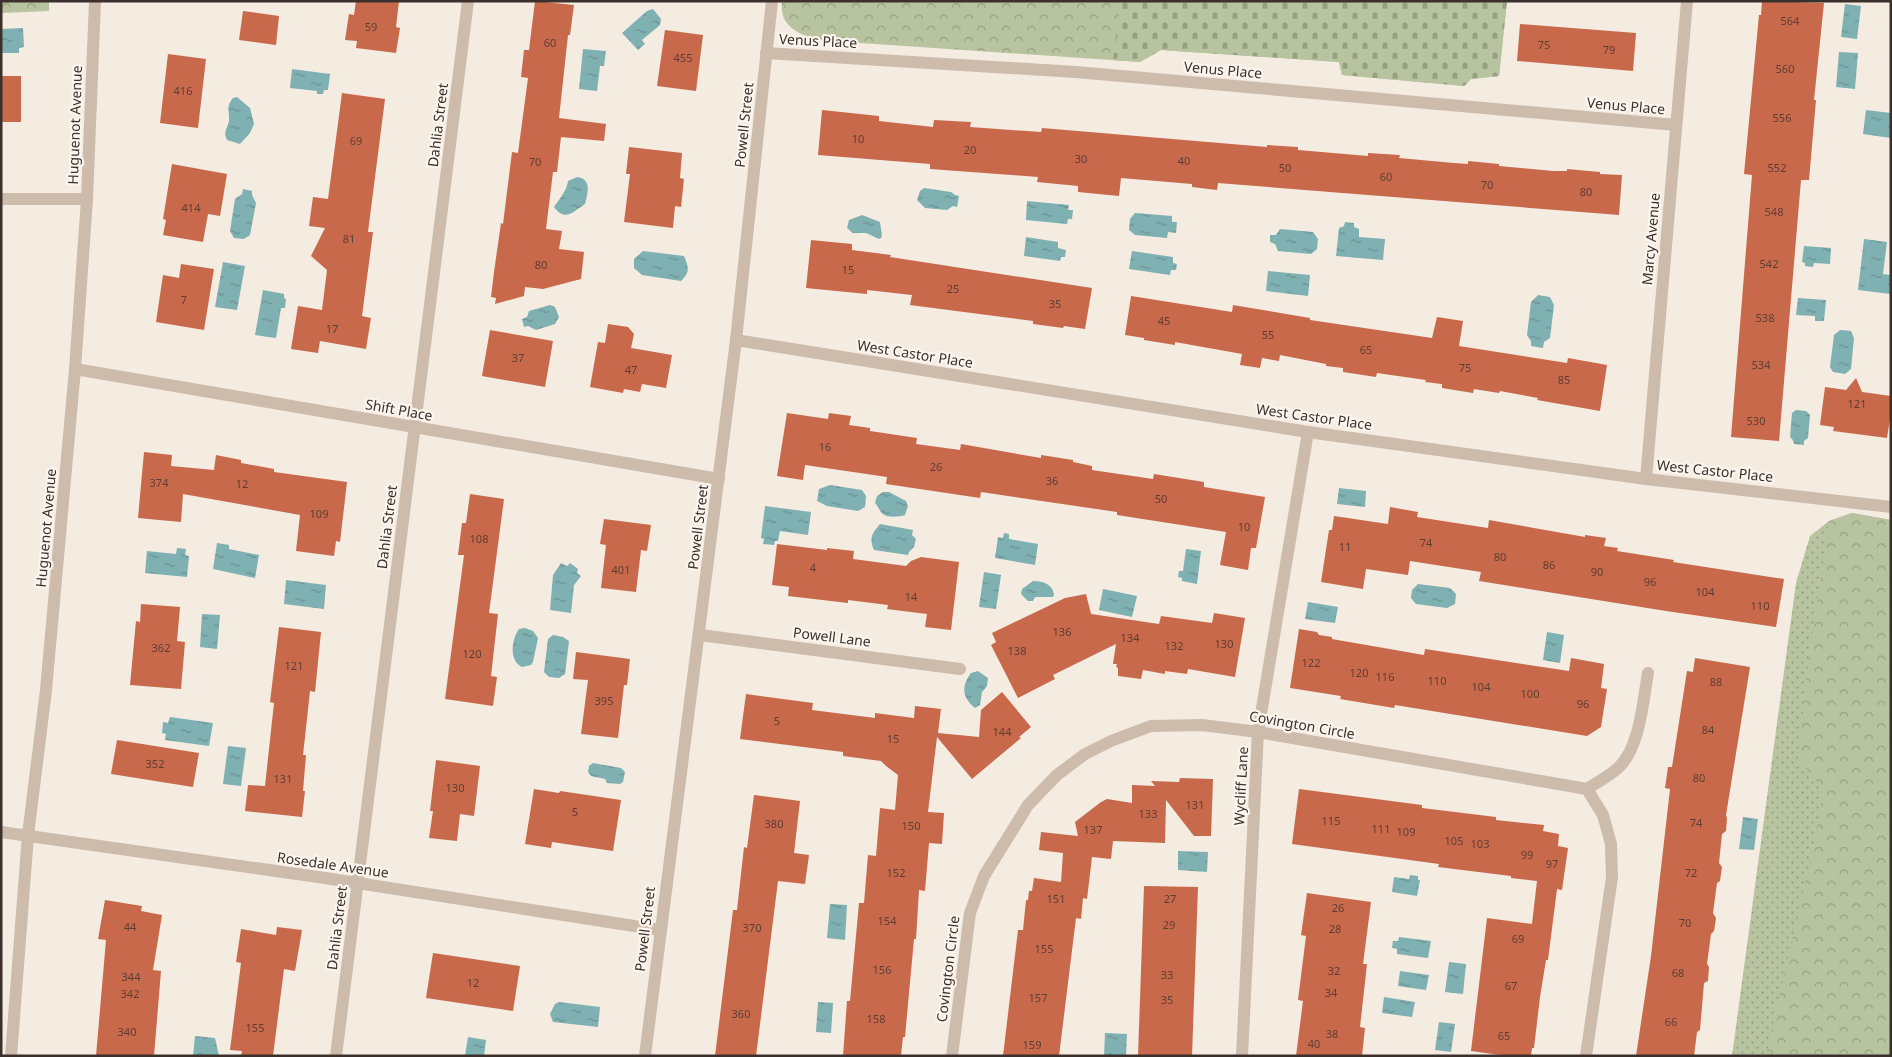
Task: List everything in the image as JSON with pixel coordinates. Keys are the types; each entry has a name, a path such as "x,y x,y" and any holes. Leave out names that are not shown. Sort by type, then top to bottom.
{"street":[{"name":"Huguenot Avenue","path":"11,1056 28,835 46,690 75,369 87,199 95,1"},
{"name":"Dahlia Street","path":"336,1056 468,1"},
{"name":"Powell Street","path":"645,1056 736,340 772,1"},
{"name":"Marcy Avenue","path":"1646,479 1686,1"},
{"name":"Venus Place","path":"766,53 1076,72 1676,125"},
{"path":"1,198 87,199"},
{"name":"West Castor Place","path":"736,340 1308,432 1646,479 1891,507"},
{"name":"Shift Place","path":"75,369 718,479"},
{"name":"Wycliff Lane","path":"1242,1056 1258,732 1308,432"},
{"name":"Powell Lane","path":"700,635 960,669"},
{"path":"1586,1056 1612,877 1612,844 1603,815 1587,790 1619,767 1629,752 1636,736 1648,673"},
{"name":"Covington Circle","path":"952,1056 970,913 984,876 1001,846 1032,801 1057,775 1085,754 1111,741 1151,726 1202,725 1258,732 1587,790"},
{"name":"Rosedale Avenue","path":"1,832 660,930"}],"green space":[{"path":"1,1 49,1 49,11 1,13"},
{"path":"782,1 1507,1 1499,76 1471,79 1464,86 1342,75 1339,62 1161,50 1140,62 817,40 796,31 786,22 783,17"},
{"path":"1121,1 1507,1 1499,76 1471,79 1464,86 1342,75 1339,62 1161,50 1140,62 1113,60"},
{"path":"1852,513 1891,520 1891,1056 1732,1056 1796,583 1810,536 1829,521"},
{"path":"1852,513 1891,520 1891,1056 1766,1056 1820,816 1822,789 1798,758 1809,657 1829,521"}],"water":[{"path":"1845,4 1861,6 1857,39 1841,37"},
{"path":"653,9 661,19 660,25 642,40 645,44 638,50 622,33 647,11"},
{"path":"23,28 24,47 19,48 19,53 1,53 1,29"},
{"path":"583,49 606,51 604,66 600,66 597,91 579,89"},
{"path":"1839,52 1858,53 1855,89 1836,87"},
{"path":"292,69 330,74 328,90 324,90 323,94 317,94 317,91 290,88"},
{"path":"237,97 250,108 254,124 250,133 240,144 227,140 225,135 229,121 229,104 233,98"},
{"path":"1866,110 1891,113 1891,138 1863,134"},
{"path":"577,177 582,178 588,187 585,204 569,214 562,214 554,207 568,181"},
{"path":"924,188 951,192 959,196 957,207 953,206 947,210 925,208 917,200 920,191"},
{"path":"243,189 252,191 256,203 250,235 244,239 234,238 230,231 235,199 242,194"},
{"path":"1027,201 1069,205 1068,210 1073,210 1072,219 1068,219 1067,224 1026,220"},
{"path":"1135,213 1172,216 1172,222 1177,222 1176,233 1168,232 1167,238 1135,235 1129,230 1130,219"},
{"path":"862,215 880,222 882,237 879,239 866,233 853,233 847,228 849,220"},
{"path":"1345,222 1354,223 1354,227 1359,229 1359,237 1385,239 1383,260 1336,256 1339,228 1344,226"},
{"path":"1280,229 1313,232 1318,239 1317,249 1311,254 1278,251 1275,244 1270,242 1270,235 1276,235"},
{"path":"1026,237 1058,242 1058,248 1066,250 1065,257 1061,257 1060,261 1024,256"},
{"path":"1864,239 1887,242 1883,274 1891,275 1891,294 1858,290"},
{"path":"1804,246 1831,248 1830,264 1814,263 1813,267 1805,266 1805,263 1802,262"},
{"path":"643,251 684,256 688,267 686,275 681,281 642,275 634,268 634,259"},
{"path":"1132,251 1173,257 1173,263 1177,264 1176,270 1171,270 1170,275 1129,269"},
{"path":"223,262 245,266 237,310 215,307"},
{"path":"1268,271 1310,275 1308,296 1266,291"},
{"path":"263,290 284,294 286,299 285,308 281,308 276,338 255,335"},
{"path":"1538,295 1550,297 1554,305 1550,338 1544,342 1543,348 1531,346 1531,341 1527,335 1531,302"},
{"path":"1798,298 1826,300 1824,321 1815,321 1815,316 1796,315"},
{"path":"550,305 555,307 559,317 555,324 536,330 528,326 524,327 522,319 527,317 529,311"},
{"path":"1840,330 1851,331 1854,338 1851,369 1845,374 1833,372 1830,367 1834,335"},
{"path":"1796,410 1806,411 1810,415 1808,438 1804,441 1804,445 1794,444 1790,437 1792,413"},
{"path":"830,485 862,490 866,496 865,507 858,511 827,506 817,501 819,489"},
{"path":"1339,488 1366,491 1365,507 1337,504"},
{"path":"883,492 889,492 906,501 908,506 905,515 891,517 882,513 875,503 877,496"},
{"path":"765,506 811,512 808,535 780,531 778,541 775,541 774,545 763,544 764,539 761,538"},
{"path":"880,524 913,530 912,535 916,539 914,547 908,555 874,550 872,536"},
{"path":"1004,533 1009,534 1009,539 1038,544 1035,565 995,558 998,537 1003,538"},
{"path":"217,543 229,545 229,549 259,555 255,578 213,569"},
{"path":"177,548 186,549 185,555 189,556 187,577 145,573 147,551 176,554"},
{"path":"1186,549 1201,551 1197,584 1182,581 1182,578 1178,577 1179,571 1183,571"},
{"path":"561,563 567,566 570,563 578,569 577,573 581,576 574,585 571,613 550,610 553,575"},
{"path":"984,572 1001,575 996,609 979,607"},
{"path":"286,580 326,585 324,609 284,604"},
{"path":"1033,581 1050,586 1053,597 1035,597 1033,601 1028,601 1021,594 1022,589"},
{"path":"1418,584 1450,588 1456,594 1455,604 1447,608 1416,604 1411,598 1412,590"},
{"path":"1103,589 1137,596 1132,617 1099,610"},
{"path":"1308,602 1338,607 1335,623 1305,619"},
{"path":"202,614 220,615 217,649 200,647"},
{"path":"525,628 533,631 538,638 533,662 531,665 522,667 513,655 513,644 519,629"},
{"path":"1547,632 1564,635 1560,663 1543,660"},
{"path":"553,635 563,637 569,641 565,674 559,678 549,677 544,672 548,639"},
{"path":"978,671 988,678 987,686 982,692 980,705 975,708 967,700 964,687 971,673"},
{"path":"170,717 213,723 209,746 165,740 166,734 162,733 163,722 168,723"},
{"path":"228,746 246,748 241,786 223,784"},
{"path":"593,763 621,768 625,772 623,782 620,784 607,783 605,779 591,776 588,772 589,766"},
{"path":"1743,817 1758,819 1754,850 1739,849"},
{"path":"1178,851 1208,852 1207,872 1178,870"},
{"path":"1410,875 1418,876 1418,880 1420,880 1417,896 1392,892 1394,877 1409,879"},
{"path":"830,904 847,905 845,940 827,938"},
{"path":"1399,937 1431,941 1428,958 1397,954 1397,949 1392,948 1393,941 1398,941"},
{"path":"1449,962 1466,964 1463,994 1445,992"},
{"path":"1400,971 1429,975 1426,990 1398,986"},
{"path":"1384,997 1415,1002 1412,1017 1382,1013"},
{"path":"559,1002 600,1007 598,1027 553,1022 550,1014 555,1004"},
{"path":"818,1002 833,1003 831,1033 816,1032"},
{"path":"1439,1022 1455,1024 1451,1052 1435,1050"},
{"path":"1105,1033 1127,1034 1126,1056 1104,1056"},
{"path":"195,1036 215,1038 219,1056 193,1056"},
{"path":"468,1037 486,1040 484,1056 465,1056"}],"building":[{"path":"356,1 399,1 396,27 400,28 396,53 356,48 357,41 345,40 349,14 354,15"},
{"path":"535,1 574,5 570,35 568,35 559,118 606,124 604,141 561,137 557,172 553,172 546,229 562,231 559,249 584,252 581,279 543,289 525,287 524,296 495,304 496,298 491,297 494,272 501,223 503,224 512,152 518,153 528,78 521,77 524,50 529,50"},
{"path":"1762,1 1824,3 1814,100 1816,100 1809,180 1801,180 1779,441 1731,437 1752,175 1744,174 1759,15 1761,15"},
{"path":"243,11 279,16 276,45 239,40"},
{"path":"1520,24 1636,33 1633,71 1517,61"},
{"path":"665,30 703,35 696,91 657,86"},
{"path":"168,54 206,59 198,128 160,123"},
{"path":"1,76 21,76 21,122 1,122"},
{"path":"342,93 385,99 368,232 373,232 362,316 371,318 366,349 320,341 318,353 291,349 298,306 322,310 327,270 311,256 325,228 309,226 313,197 328,199"},
{"path":"822,110 879,116 879,121 933,127 934,120 971,122 970,127 1041,132 1042,128 1267,147 1267,145 1298,147 1298,150 1368,156 1368,153 1400,155 1399,158 1468,164 1468,161 1553,171 1567,171 1567,169 1600,172 1600,174 1622,175 1619,215 1218,183 1217,190 1192,187 1192,184 1121,178 1119,196 1078,192 1078,186 1037,182 1038,177 930,169 930,164 818,155"},
{"path":"629,147 682,153 680,178 684,179 681,207 675,206 673,228 624,222 630,174 626,174"},
{"path":"172,164 227,174 220,216 208,214 203,242 163,235 166,220 163,219"},
{"path":"811,240 852,244 852,250 891,255 890,257 1092,288 1085,329 1033,324 1033,321 910,305 912,295 867,290 867,294 806,288"},
{"path":"181,264 214,269 204,330 156,322 163,275 179,278"},
{"path":"1131,296 1232,312 1233,305 1310,318 1310,320 1432,338 1437,317 1463,321 1459,346 1567,363 1568,358 1607,365 1600,411 1537,400 1538,398 1500,391 1499,393 1474,389 1473,393 1442,388 1442,384 1425,382 1426,380 1377,373 1376,377 1343,372 1343,368 1280,355 1279,361 1262,358 1260,368 1240,365 1242,354 1175,342 1175,345 1144,340 1144,338 1125,335"},
{"path":"608,324 628,327 634,334 631,348 672,355 666,388 642,384 640,392 624,389 623,393 590,387 598,342 605,343"},
{"path":"490,330 553,341 545,387 482,376"},
{"path":"1856,378 1862,392 1891,396 1891,412 1887,438 1833,431 1834,427 1820,425 1825,387 1846,390"},
{"path":"787,413 828,419 829,413 851,416 849,425 870,428 870,431 917,438 916,444 960,450 961,444 1041,458 1041,455 1073,460 1073,462 1092,466 1092,470 1153,479 1154,474 1204,482 1204,487 1265,497 1256,548 1251,548 1248,570 1220,565 1226,532 1117,515 1117,512 981,492 980,498 886,484 887,477 805,465 803,480 777,476"},
{"path":"144,452 172,455 171,466 214,470 216,455 241,460 241,463 274,469 274,472 347,482 340,542 336,541 334,556 296,551 300,515 183,494 181,522 138,518"},
{"path":"470,494 504,499 489,613 498,614 491,676 497,677 493,706 445,699 464,555 458,555 462,523 466,523"},
{"path":"1390,507 1418,512 1417,517 1488,528 1489,520 1585,537 1585,535 1606,538 1604,546 1618,548 1617,551 1674,560 1673,562 1784,579 1776,627 1479,581 1481,572 1410,561 1408,575 1366,569 1363,589 1321,582 1329,530 1332,530 1334,516 1388,524"},
{"path":"604,519 651,525 647,551 641,550 636,592 601,588 606,545 600,544"},
{"path":"777,544 854,551 853,559 906,566 911,561 921,557 959,562 951,630 925,627 927,614 887,609 888,605 848,600 848,603 788,596 789,587 772,585"},
{"path":"1086,594 1091,614 1159,624 1161,616 1212,623 1214,613 1245,618 1235,677 1188,669 1187,674 1165,671 1165,674 1143,670 1141,679 1118,676 1117,664 1113,664 1116,644 1053,675 1055,679 1018,698 991,645 996,642 992,633 1065,598"},
{"path":"141,604 180,607 177,641 185,642 181,689 130,685 136,621 140,622"},
{"path":"279,627 321,632 315,692 310,691 303,755 306,755 302,817 245,811 248,785 265,786 274,703 270,702"},
{"path":"1299,629 1317,632 1319,635 1332,637 1332,639 1424,655 1425,649 1569,671 1571,658 1604,664 1601,688 1607,689 1601,727 1587,736 1395,705 1394,708 1340,699 1341,696 1290,688"},
{"path":"576,652 630,659 627,685 624,685 618,738 581,734 588,680 573,679"},
{"path":"1695,658 1750,667 1726,815 1726,831 1722,834 1719,863 1722,867 1720,881 1717,883 1713,913 1716,918 1714,931 1711,934 1707,964 1709,967 1708,981 1704,983 1700,1030 1697,1032 1694,1056 1636,1056 1651,956 1670,789 1665,788 1668,767 1672,767 1687,671 1693,672"},
{"path":"1002,692 1031,727 1019,737 1021,738 972,779 937,737 928,812 944,813 942,844 929,843 925,891 919,890 916,939 914,939 905,1037 903,1037 901,1056 843,1056 847,1001 850,1001 859,903 864,903 868,855 876,856 880,808 895,810 898,775 881,761 843,756 843,752 740,739 746,694 813,703 812,710 875,718 875,713 914,718 915,706 941,709 938,733 979,737 981,710"},
{"path":"117,740 199,753 193,787 111,774"},
{"path":"436,760 480,766 474,816 460,814 457,841 429,838 433,811 430,811"},
{"path":"1180,778 1213,779 1211,836 1194,836 1166,800 1165,843 1113,841 1111,859 1092,857 1087,899 1083,898 1081,919 1076,918 1059,1056 1003,1056 1018,930 1023,930 1026,900 1028,900 1029,891 1032,891 1034,878 1061,882 1063,853 1039,850 1041,832 1078,836 1075,822 1101,802 1107,799 1132,803 1132,785 1155,786 1151,781 1179,782"},
{"path":"534,789 621,800 613,851 552,842 551,848 525,844"},
{"path":"1299,789 1422,805 1422,808 1496,817 1496,820 1544,825 1543,831 1559,834 1558,846 1568,848 1562,890 1557,889 1548,960 1546,960 1534,1048 1532,1048 1531,1056 1507,1056 1471,1051 1487,918 1532,924 1537,881 1438,867 1439,864 1292,844"},
{"path":"754,795 800,801 794,853 809,855 805,884 778,881 756,1056 715,1056 733,910 737,910 744,847 747,848"},
{"path":"1144,886 1198,887 1192,1056 1138,1056"},
{"path":"1307,893 1371,902 1363,964 1367,964 1360,1027 1365,1028 1362,1056 1296,1056 1303,1001 1298,1000 1306,936 1301,935"},
{"path":"105,900 142,906 141,911 162,915 153,970 161,971 154,1056 96,1056 106,940 98,939"},
{"path":"277,927 302,930 295,971 284,969 273,1056 241,1056 242,1051 230,1050 241,963 236,962 241,929 276,935"},
{"path":"433,953 520,966 513,1011 426,998"}]}
